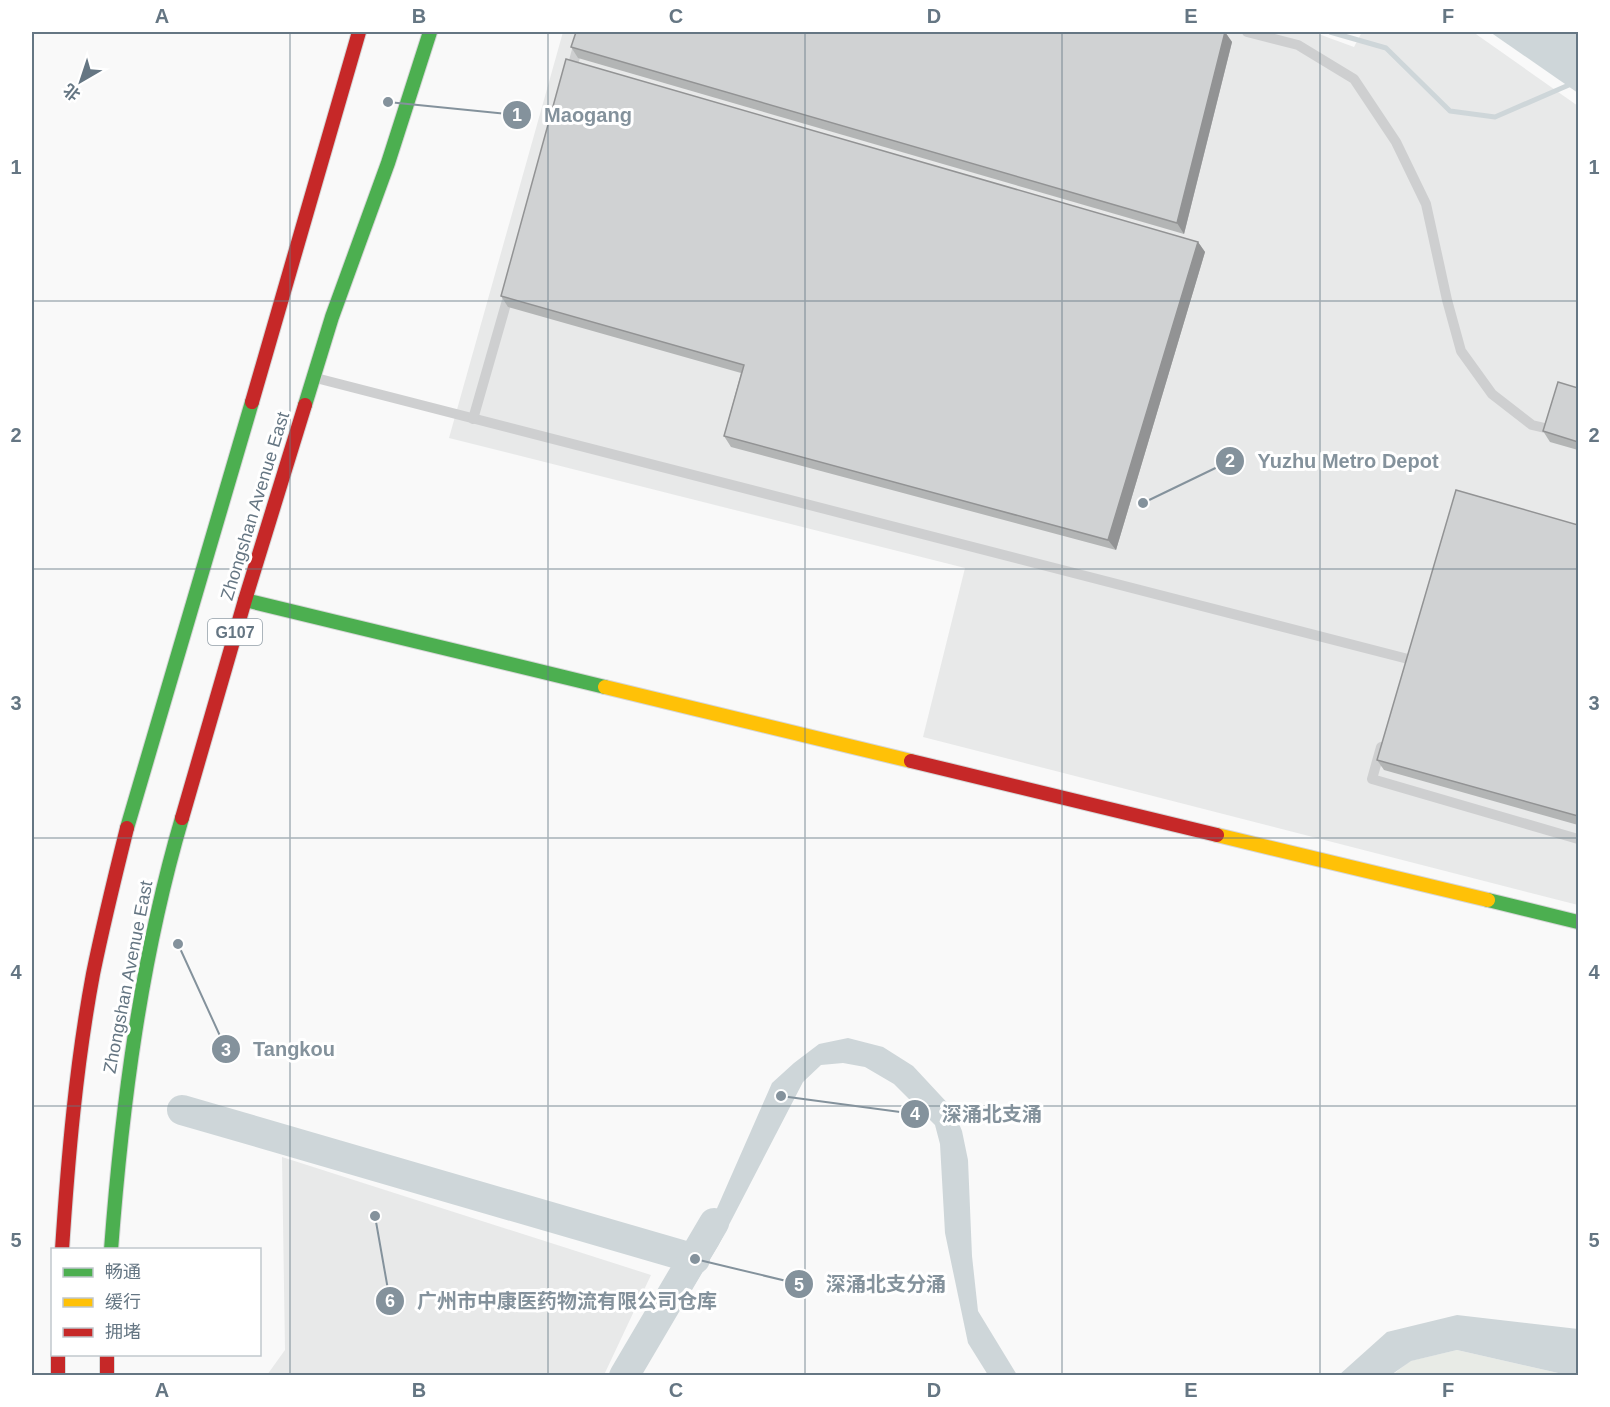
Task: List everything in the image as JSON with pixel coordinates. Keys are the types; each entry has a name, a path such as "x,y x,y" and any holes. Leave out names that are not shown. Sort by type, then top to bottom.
{"main road":[{"name":"Zhongshan Avenue East","path":"62,1248 72,1115 81,1051 101,938 122,844 359,32"},
{"name":"Zhongshan Avenue East","path":"111,1248 119,1143 132,1044 168,865 313,377 332,317 388,163 430,32"},
{"path":"245,600 1578,922"},
{"path":"58,1356 58,1376"},
{"path":"107,1356 107,1376"}],"lane":[{"path":"566,88 582,32"},
{"path":"1247,32 1298,45 1354,79 1396,142 1426,204 1447,300 1461,351 1492,394 1532,425 1549,429"},
{"path":"473,419 512,282"},
{"path":"313,377 1408,659"},
{"path":"1385,735 1372,779 1578,839"}],"shaded area":[{"path":"563,32 1313,32 1354,47 1362,32 1473,32 1578,106 1578,905 923,737 965,568 449,438"},
{"path":"1490,32 1578,32 1578,93"},
{"path":"848,1038 883,1047 913,1066 953,1109 962,1131 968,1160 972,1256 978,1311 1017,1375 988,1375 968,1343 945,1233 940,1144 935,1125 894,1084 865,1067 843,1063 821,1065 803,1082 718,1246 640,1375 616,1375 678,1297 772,1083 819,1044"},
{"path":"282,1157 651,1275 604,1375 267,1375 285,1350"},
{"path":"1457,1315 1578,1329 1578,1375 1567,1375 1457,1350 1411,1361 1391,1375 1339,1375 1387,1332"},
{"path":"1457,1350 1567,1376 1391,1376 1410,1361"}],"building":[{"path":"576,32 1225,32 1177,223 571,47"},
{"path":"566,59 1198,242 1108,540 724,436 744,365 501,296"},
{"path":"1558,382 1578,388 1578,442 1543,431"},
{"path":"1456,490 1578,525 1578,816 1377,760"}],"waterway":[{"path":"1330,32 1386,48 1450,111 1495,117 1578,81"},
{"path":"182,1110 695,1259"},
{"path":"624,1376 714,1223"}],"traffic: fast":[{"path":"305,405 332,317 388,163 430,32"},
{"path":"127,828 252,402"},
{"path":"245,600 605,687"},
{"path":"111,1248 127,1086 135,1032 155,924 182,818"},
{"path":"1488,900 1578,922"}],"traffic: slow":[{"path":"605,687 911,761"},
{"path":"1217,835 1488,900"}],"traffic: jam":[{"path":"252,402 359,32"},
{"path":"182,818 245,600 305,405"},
{"path":"911,761 1217,835"},
{"path":"62,1248 73,1112 87,1008 127,828"},
{"path":"58,1356 58,1376"},
{"path":"107,1356 107,1376"}],"place":[{"name":"Maogang","path":"388,102"},
{"name":"Yuzhu Metro Depot","path":"1143,503"},
{"name":"Tangkou","path":"178,944"},
{"name":"深涌北支涌","path":"781,1096"},
{"name":"广州市中康医药物流有限公司仓库","path":"375,1216"},
{"name":"深涌北支分涌","path":"695,1259"}]}
